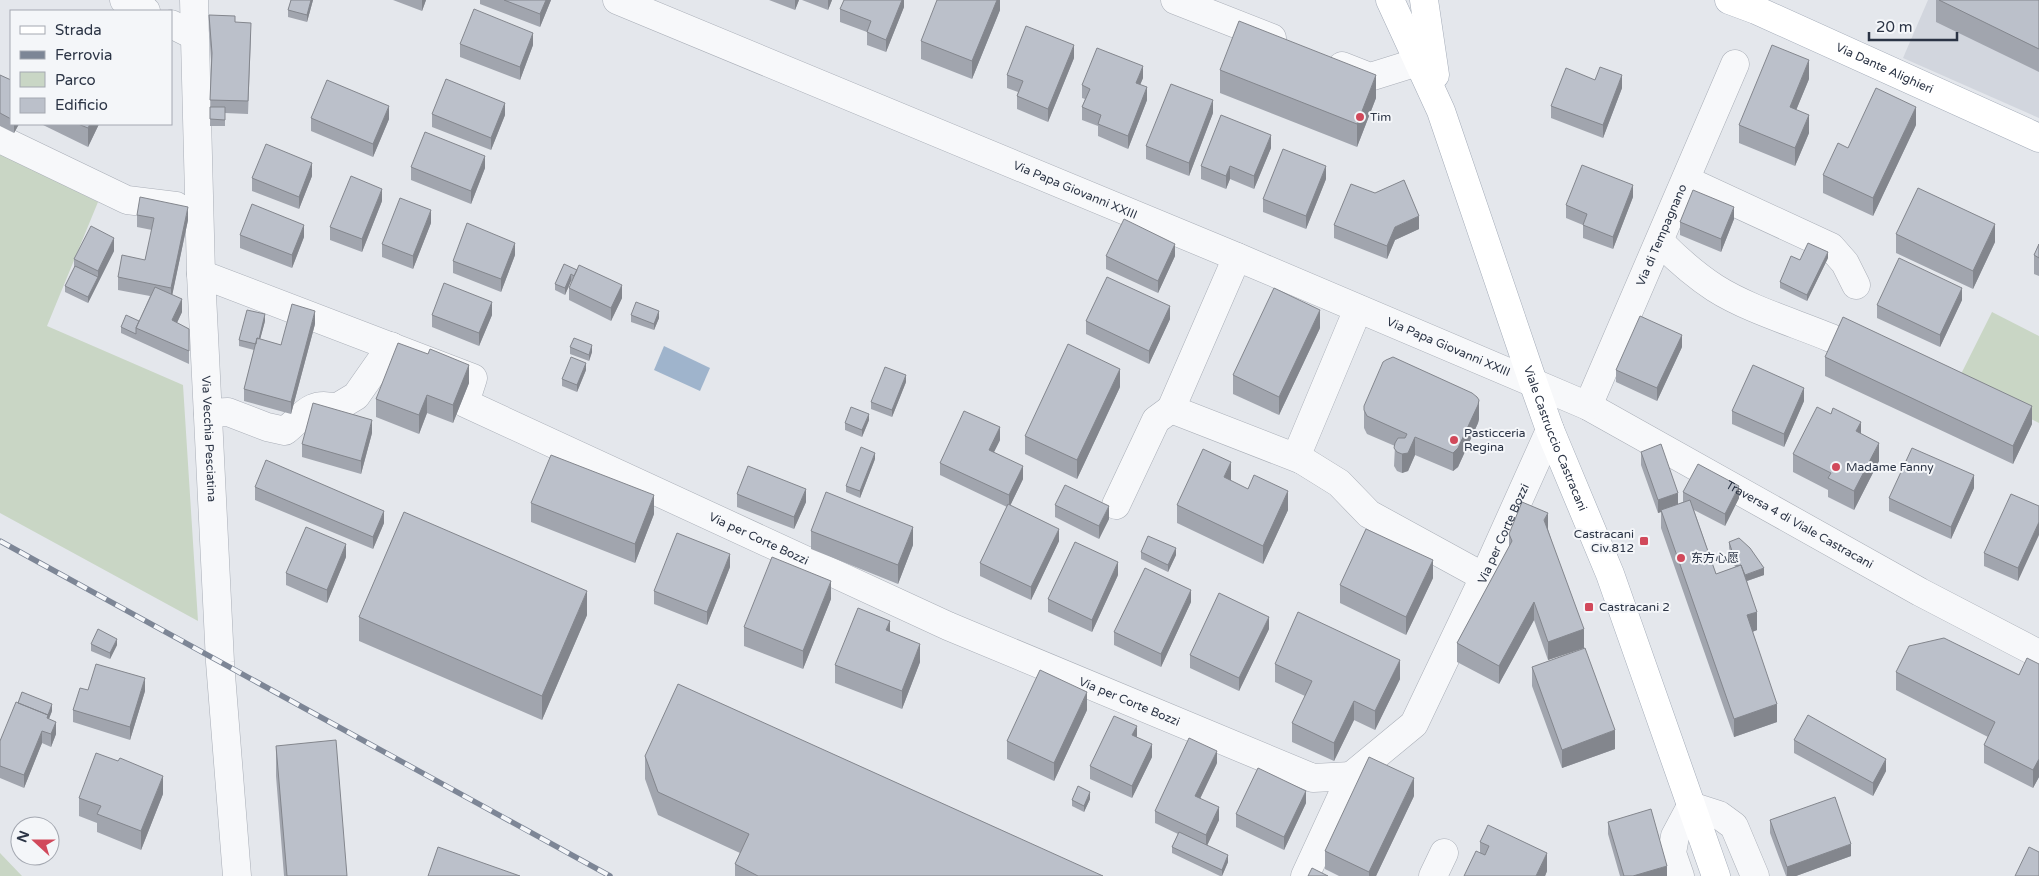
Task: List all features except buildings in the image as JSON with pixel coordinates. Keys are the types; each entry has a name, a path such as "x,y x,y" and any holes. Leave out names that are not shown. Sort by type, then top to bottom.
{"main road":[{"name":"Viale Castruccio Castracani","path":"1390,0 1441,112 1550,430 1610,574 1716,876"},
{"name":"Viale Castruccio Castracani","path":"1424,0 1441,112"},
{"name":"Via Dante Alighieri","path":"1729,0 1758,5 2039,138"}],"street":[{"path":"124,0 144,10"},
{"name":"Via Vecchia Pesciatina","path":"194,0 201,274 220,662 237,876"},
{"name":"Via Papa Giovanni XXIII","path":"618,0 1533,382"},
{"path":"1176,0 1370,77 1418,62"},
{"path":"172,24 195,36"},
{"name":"Via di Tempagnano","path":"1588,406 1735,64"},
{"path":"0,139 127,200 200,209"},
{"path":"1686,180 1831,247 1845,263 1856,286"},
{"path":"1660,242 1688,269 1717,289 1755,307 1831,338"},
{"path":"1116,504 1156,420 1171,409 1237,257"},
{"name":"Via per Corte Bozzi","path":"201,274 473,378 466,403 948,626 1313,778 1351,776"},
{"path":"1302,460 1299,450 1358,309"},
{"path":"208,413 228,412 267,427 285,431 310,408 325,405 336,408 356,396 391,346"},
{"name":"Traversa 4 di Viale Castracani","path":"1533,382 1588,406 1920,592 2039,654"},
{"path":"1171,409 1302,460 1340,483 1369,514 1484,577"},
{"name":"Via per Corte Bozzi","path":"1308,875 1351,776 1414,724 1484,577 1550,430"},
{"path":"1680,876 1672,853 1675,836 1691,806 1719,815 1734,826 1755,876"}],"shaded area":[{"path":"1928,0 2039,0 2039,118 1903,58"}],"green space":[{"path":"0,152 98,202 47,326 183,385 198,621 0,513"},
{"path":"1992,312 2039,336 2039,423 1957,382"},
{"path":"0,853 10,863 10,866 12,866 22,876 0,876"}],"water":[{"path":"664,346 710,368 700,391 654,370"}],"railway":[{"path":"0,541 610,876"}],"place":[{"name":"Tim","path":"1360,117"},
{"name":"Pasticceria Regina","path":"1454,440"},
{"name":"Madame Fanny","path":"1836,467"},
{"name":"Castracani Civ.812","path":"1644,541"},
{"name":"东方心愿","path":"1681,558"},
{"name":"Castracani 2","path":"1589,607"}]}
